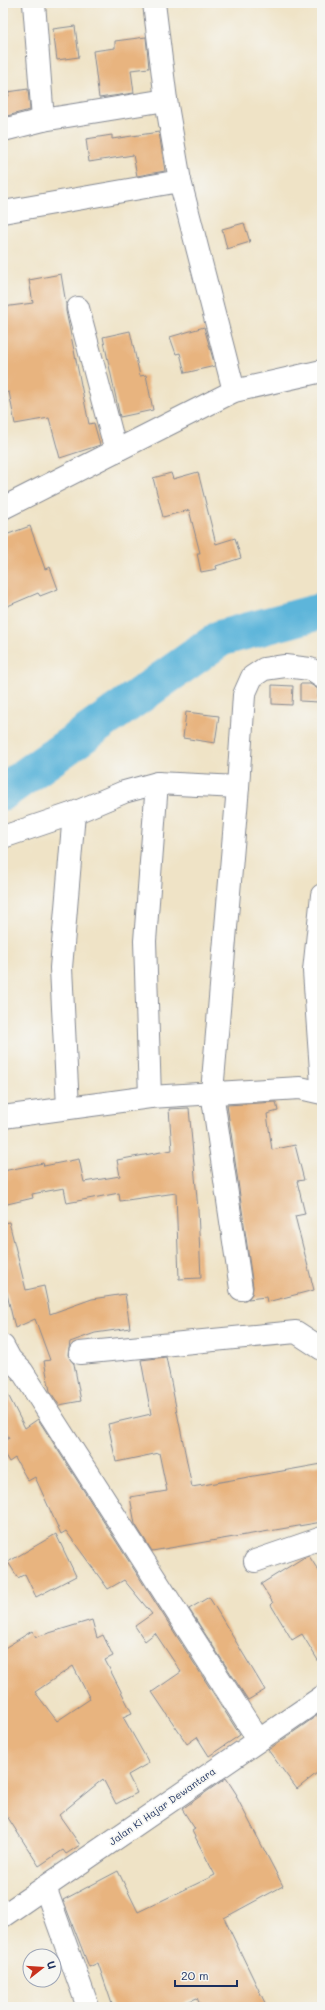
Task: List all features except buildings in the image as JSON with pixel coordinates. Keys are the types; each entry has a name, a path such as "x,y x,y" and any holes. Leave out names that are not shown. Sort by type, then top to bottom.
{"street":[{"path":"34,3 43,120"},
{"path":"154,3 166,100 180,182 234,391"},
{"path":"3,130 43,120 166,100"},
{"path":"3,212 180,182"},
{"path":"78,308 116,451"},
{"path":"3,508 234,391 322,371"},
{"path":"241,1289 212,1092 238,787 244,695 252,677 264,669 285,666 310,669 322,677"},
{"path":"3,837 74,813 124,792 157,783 238,787"},
{"path":"150,1096 145,941 157,783"},
{"path":"68,1107 62,968 74,813"},
{"path":"322,895 314,971 322,1085"},
{"path":"3,1117 150,1096 300,1088 322,1093"},
{"path":"80,1353 296,1332 322,1349"},
{"path":"3,1346 10,1359 22,1371 258,1739"},
{"path":"255,1561 322,1538"},
{"name":"Jalan Ki Hajar Dewantara","path":"3,1916 258,1739 322,1697"},
{"path":"45,1887 88,2007"}],"waterway":[{"path":"3,792 221,638 322,611"}]}
